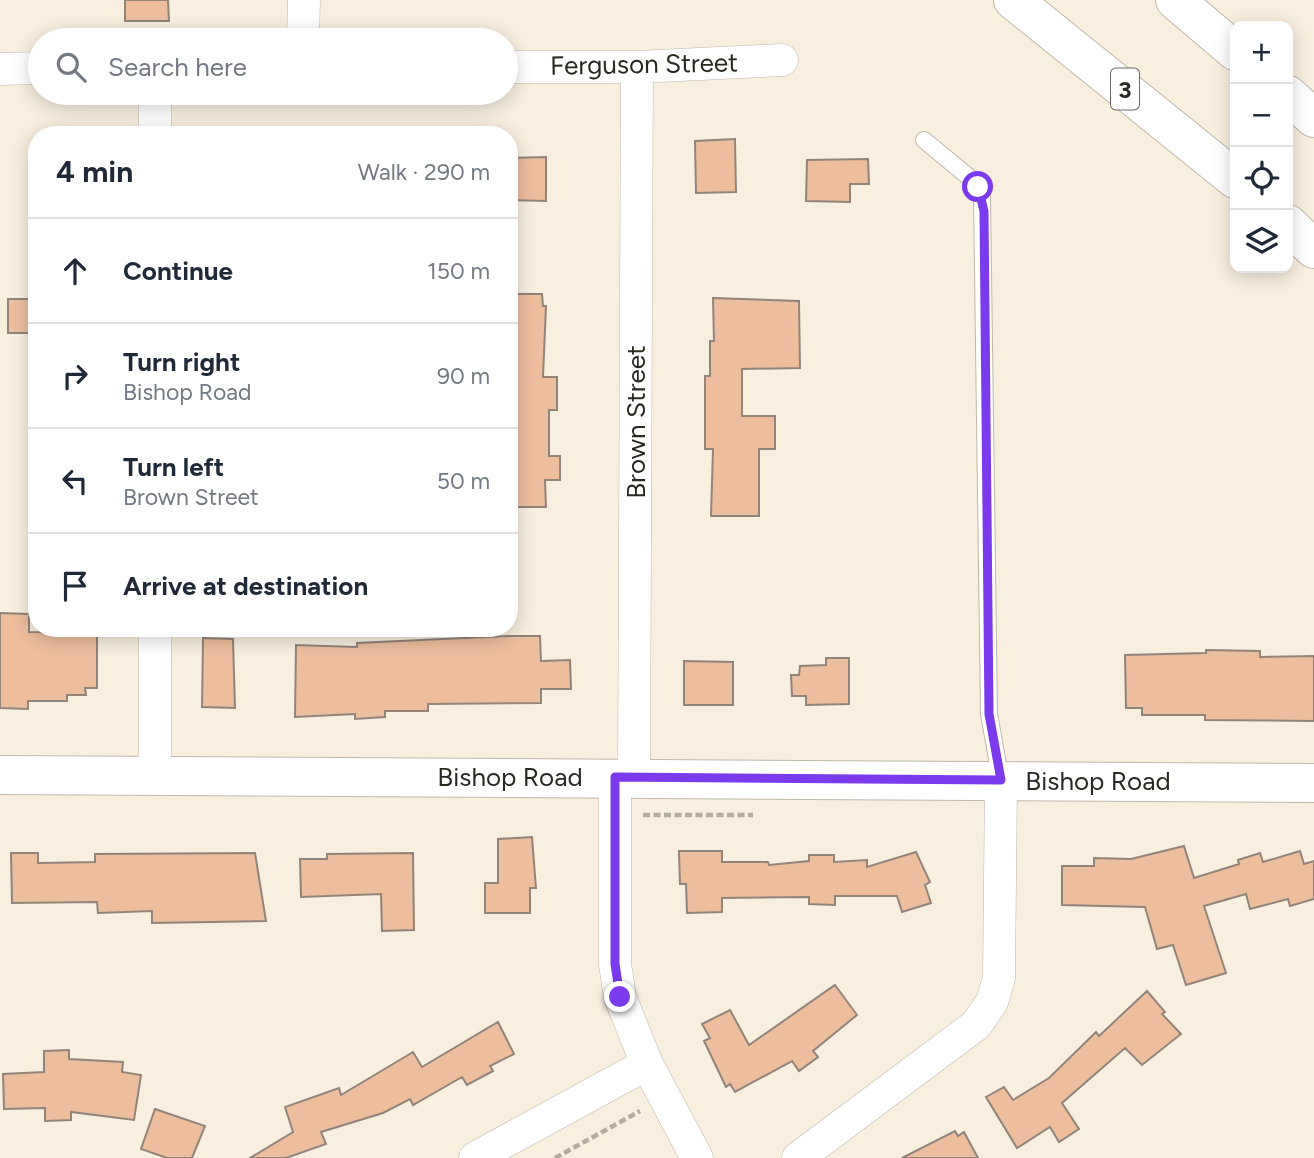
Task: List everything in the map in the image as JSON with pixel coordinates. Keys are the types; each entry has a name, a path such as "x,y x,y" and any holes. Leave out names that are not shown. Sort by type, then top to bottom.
{"main road":[{"name":"3","path":"1013,0 1230,175"},
{"path":"1175,0 1230,47"},
{"path":"1293,99 1314,118"},
{"path":"1293,229 1314,249"},
{"name":"Bishop Road","path":"0,775 1314,783"}],"street":[{"path":"303,28 304,0"},
{"name":"Ferguson Street","path":"518,67 637,67 782,60"},
{"name":"Brown Street","path":"637,67 625,778 615,964 620,997 647,1064 697,1158"},
{"path":"0,69 28,68"},
{"path":"155,105 155,126"},
{"path":"155,637 155,776"},
{"path":"798,1158 976,1025 992,1002 999,978 1001,950 1001,780"},
{"path":"475,1158 647,1064"}],"lane":[{"path":"924,140 970,178 982,197 989,714 1001,780"}],"path":[{"path":"555,1158 644,1109"}],"building":[{"path":"125,0 168,0 169,21 125,21"},
{"path":"735,139 736,192 696,193 695,141"},
{"path":"546,157 546,201 518,200 518,158"},
{"path":"868,159 869,184 850,184 850,202 806,201 807,160"},
{"path":"518,294 542,294 543,306 546,306 543,377 557,377 557,410 549,410 549,456 560,456 560,480 545,480 546,507 518,507"},
{"path":"713,298 799,301 800,368 742,369 742,416 775,416 775,449 759,449 759,516 711,516 713,449 705,449 705,376 710,376 710,341 714,341"},
{"path":"8,299 28,299 28,333 8,333"},
{"path":"0,613 28,614 28,637 97,637 97,688 85,688 86,695 67,695 67,701 28,701 28,709 0,708"},
{"path":"540,636 541,661 570,660 571,689 541,689 541,703 428,704 428,711 385,711 385,717 355,719 355,714 295,717 296,645 357,647 357,643"},
{"path":"203,638 233,639 235,708 202,707"},
{"path":"1206,650 1260,651 1260,657 1314,656 1314,721 1205,720 1205,715 1142,715 1142,708 1126,708 1125,655 1206,653"},
{"path":"826,658 849,658 849,704 806,705 806,696 792,696 791,675 799,675 800,666 826,665"},
{"path":"684,661 733,662 733,705 684,705"},
{"path":"532,837 536,888 530,888 530,913 485,913 485,883 498,883 498,839"},
{"path":"1184,846 1194,878 1239,864 1238,860 1260,853 1263,862 1300,851 1304,864 1314,861 1314,899 1290,906 1288,899 1250,909 1246,894 1204,906 1226,973 1186,985 1173,945 1157,949 1145,907 1062,905 1062,866 1094,866 1094,858 1131,859"},
{"path":"679,851 722,851 722,862 768,862 769,865 809,861 809,855 834,855 834,862 867,860 867,867 916,852 930,882 925,885 931,903 902,912 897,896 835,896 835,905 809,904 809,897 722,898 722,912 687,913 686,884 680,884"},
{"path":"11,853 38,853 38,863 95,862 95,854 255,853 266,921 152,923 152,911 98,913 97,902 12,903"},
{"path":"413,853 414,930 382,931 381,894 301,897 300,859 327,859 327,854"},
{"path":"835,985 857,1015 813,1051 818,1057 799,1071 792,1061 735,1092 730,1084 726,1087 704,1041 710,1038 702,1024 730,1010 749,1045"},
{"path":"1147,991 1165,1012 1162,1014 1181,1034 1142,1065 1125,1048 1062,1103 1079,1129 1059,1142 1050,1127 1017,1148 986,1097 1004,1087 1013,1100 1049,1078 1096,1032 1099,1036"},
{"path":"498,1022 514,1054 490,1066 493,1071 467,1085 462,1077 413,1105 410,1099 383,1113 321,1132 326,1144 286,1158 250,1158 293,1132 285,1107 339,1088 341,1095 413,1052 422,1067"},
{"path":"69,1050 69,1059 123,1062 122,1072 141,1075 134,1120 71,1112 71,1120 45,1121 45,1108 4,1109 3,1074 44,1072 44,1051"},
{"path":"155,1109 205,1126 192,1158 167,1158 141,1149"},
{"path":"955,1131 958,1136 964,1132 978,1158 902,1158"}],"route":[{"path":"620,997 615,964 615,777 1001,780 989,714 984,211 978,187"}]}
